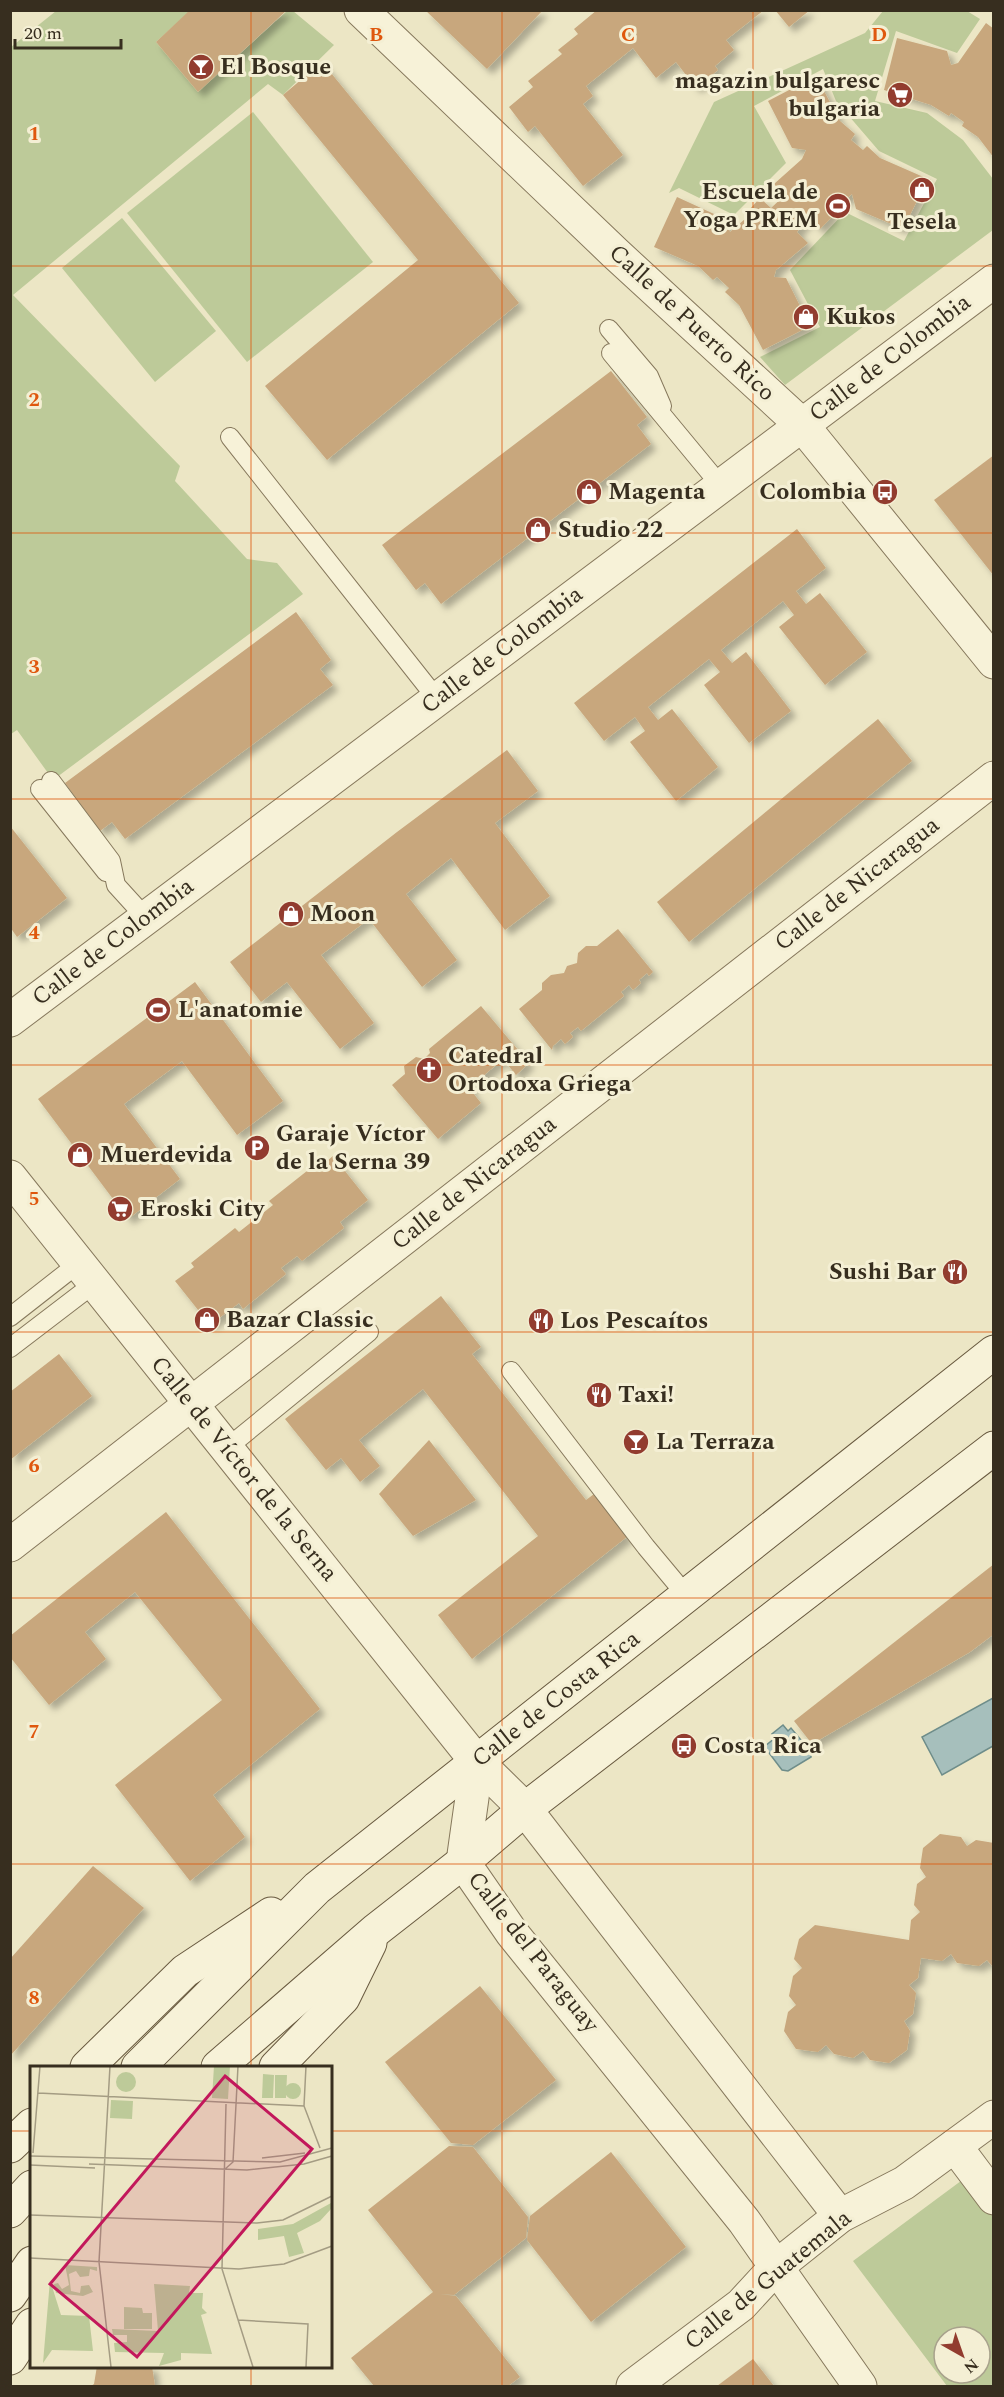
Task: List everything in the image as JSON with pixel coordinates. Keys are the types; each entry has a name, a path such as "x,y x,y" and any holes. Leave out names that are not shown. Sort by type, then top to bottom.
{"street":[{"name":"Calle de Puerto Rico","path":"361,10 615,253 802,424 993,662"},
{"name":"Calle de Colombia","path":"10,1020 993,281"},
{"name":"Calle de Nicaragua","path":"10,1545 993,778"},
{"name":"Calle de Víctor de la Serna","path":"10,1177 477,1762"},
{"name":"Calle de Costa Rica","path":"139,2066 317,1888 993,1352"},
{"path":"219,2066 376,1930 463,1862 525,1809 993,1448"},
{"path":"477,1762 525,1809 840,2216"},
{"name":"Calle del Paraguay","path":"477,1762 463,1862 512,1933 716,2185 860,2386"},
{"path":"88,2066 185,1971 265,1918 317,1888"},
{"path":"277,2066 343,1998 376,1930"},
{"name":"Calle de Guatemala","path":"633,2386 741,2305 776,2267 840,2216 904,2183 993,2117"},
{"path":"10,2146 30,2126"},
{"path":"955,2146 993,2198"},
{"path":"10,2211 30,2189"},
{"path":"10,2295 30,2266"},
{"path":"10,2358 30,2328"}],"lane":[{"path":"609,329 650,376 668,422"},
{"path":"611,353 721,486"},
{"path":"230,437 437,699"},
{"path":"46,785 111,861 116,885 146,918"},
{"path":"10,1317 87,1273"},
{"path":"10,1348 87,1273"},
{"path":"227,1448 369,1332"},
{"path":"511,1371 646,1547 686,1595"}],"green space":[{"path":"56,11 190,11 156,42 198,92 287,11 293,11 334,45 283,95 268,84 13,295 180,466 175,481 247,559 277,563 303,594 53,780 17,730 11,734 11,47"},
{"path":"883,11 967,11 980,19 957,53 896,31 875,101 927,113 963,140 993,179 993,230 785,385 760,357 820,327 790,270 845,212 904,241 937,179 879,151 836,101 823,69 754,106 786,163 734,215 679,188 669,193 714,102 865,33"},
{"path":"253,112 373,262 247,362 127,213"},
{"path":"122,218 216,331 155,382 62,268"},
{"path":"969,2175 993,2208 993,2386 946,2385 992,2385 992,2325 932,2325 932,2366 853,2261"}],"water":[{"path":"993,1698 993,1746 942,1775 922,1737"},
{"path":"783,1725 788,1731 791,1728 811,1752 811,1757 788,1771 782,1770 765,1746 775,1738 772,1734"}],"building":[{"name":"El Bosque","path":"190,10 287,10 198,92 156,42"},
{"path":"425,10 543,10 487,69"},
{"path":"597,10 764,10 726,40 734,50 715,66 718,70 696,88 676,62 656,78 633,48 586,86 593,96 583,104 623,155 583,186 535,126 528,132 509,107 533,87 528,81 562,54 558,50 578,34 574,29"},
{"path":"775,10 810,10 789,27"},
{"path":"986,23 994,29 994,158 978,137 962,126 964,122 951,113 949,116 931,105 884,90 897,38 947,51 951,65 958,63"},
{"path":"322,62 519,303 327,460 265,386 418,260 283,95"},
{"path":"816,76 840,121 855,134 851,140 863,150 867,146 880,158 928,179 903,229 856,209 852,194 830,213 833,216 820,229 809,218 797,232 808,243 776,270 774,277 786,278 810,326 763,350 739,305 725,292 729,288 717,277 713,280 698,266 654,247 677,197 725,219 730,232 745,219 748,222 754,216 748,211 760,198 771,208 785,195 774,184 802,159 806,150 792,148 768,101"},
{"path":"611,371 647,417 637,425 651,444 441,604 425,583 416,590 382,545"},
{"path":"994,455 994,576 934,500"},
{"path":"797,529 826,568 796,591 806,604 820,593 867,652 825,685 779,627 794,615 783,601 721,650 732,663 746,652 791,711 749,743 704,685 720,672 709,659 648,707 658,720 672,709 718,767 676,801 630,742 645,731 635,717 604,741 574,703"},
{"path":"296,612 331,660 320,669 333,685 125,839 112,822 100,831 65,783"},
{"path":"878,719 912,761 689,942 657,902"},
{"path":"507,750 538,791 495,823 550,896 505,930 451,858 406,894 457,960 422,987 369,919 321,955 374,1023 340,1049 287,982 261,1002 230,962"},
{"path":"10,826 67,898 17,937 10,927"},
{"path":"618,929 653,972 649,976 647,973 639,980 641,983 633,990 629,985 621,992 624,996 581,1031 578,1027 570,1033 573,1037 565,1044 561,1039 552,1050 519,1009 542,990 542,983 551,975 564,973 567,966 577,963 578,953 586,946 597,946"},
{"path":"195,982 283,1101 237,1135 182,1061 124,1104 180,1179 128,1219 38,1099"},
{"name":"Catedral Ortodoxa Griega","path":"481,1006 529,1063 516,1075 503,1059 469,1088 481,1103 438,1139 392,1085 405,1074 404,1066 416,1057 424,1059 430,1053 429,1049"},
{"path":"333,1156 368,1200 340,1222 344,1228 302,1261 297,1256 281,1268 286,1274 243,1309 239,1303 210,1325 175,1281 194,1267 191,1263 235,1228 239,1232 273,1205 269,1201 312,1167 315,1171"},
{"path":"441,1296 481,1347 472,1354 586,1500 594,1494 628,1536 472,1659 438,1615 538,1536 423,1389 359,1440 380,1466 360,1482 341,1458 326,1470 285,1419"},
{"path":"59,1354 92,1396 10,1460 10,1392"},
{"path":"429,1440 476,1500 413,1536 379,1494"},
{"path":"166,1512 320,1709 213,1795 245,1837 190,1881 115,1785 222,1700 135,1592 85,1632 106,1659 49,1705 10,1657 10,1636"},
{"path":"994,1564 994,1634 970,1652 812,1744 794,1721"},
{"path":"940,1834 961,1837 967,1846 976,1840 994,1843 994,1968 987,1960 979,1966 957,1963 951,1954 942,1961 921,1958 918,1978 909,1985 916,1993 913,2014 904,2021 910,2031 907,2050 889,2063 870,2060 863,2051 853,2058 834,2054 826,2045 818,2052 796,2049 784,2031 788,2012 796,2005 789,1996 793,1976 802,1968 794,1959 799,1939 815,1925 909,1940 911,1920 920,1912 914,1905 917,1884 926,1877 920,1868 923,1848"},
{"path":"93,1866 144,1908 10,2056 10,1959"},
{"path":"480,1986 556,2080 473,2145 451,2143 385,2062"},
{"path":"449,2146 473,2147 528,2217 526,2238 454,2295 440,2294 456,2296 520,2377 508,2386 374,2386 351,2358 433,2292 368,2210"},
{"path":"611,2152 686,2247 591,2322 527,2240 530,2216"},
{"path":"753,2359 774,2386 717,2386"},
{"path":"97,2367 152,2367 155,2386 91,2386 94,2384"}],"place":[{"name":"El Bosque","path":"201,67"},
{"name":"magazin bulgaresc bulgaria","path":"900,95"},
{"name":"Tesela","path":"922,190"},
{"name":"Escuela de Yoga PREM","path":"838,206"},
{"name":"Kukos","path":"806,317"},
{"name":"Magenta","path":"589,492"},
{"name":"Colombia","path":"885,492"},
{"name":"Studio 22","path":"538,530"},
{"name":"Moon","path":"291,914"},
{"name":"L'anatomie","path":"158,1010"},
{"name":"Catedral Ortodoxa Griega","path":"429,1070"},
{"name":"Garaje Víctor de la Serna 39","path":"257,1148"},
{"name":"Muerdevida","path":"80,1155"},
{"name":"Eroski City","path":"120,1209"},
{"name":"Sushi Bar","path":"955,1272"},
{"name":"Bazar Classic","path":"207,1320"},
{"name":"Los Pescaítos","path":"541,1321"},
{"name":"Taxi!","path":"599,1395"},
{"name":"La Terraza","path":"636,1442"},
{"name":"Costa Rica","path":"684,1746"}]}
